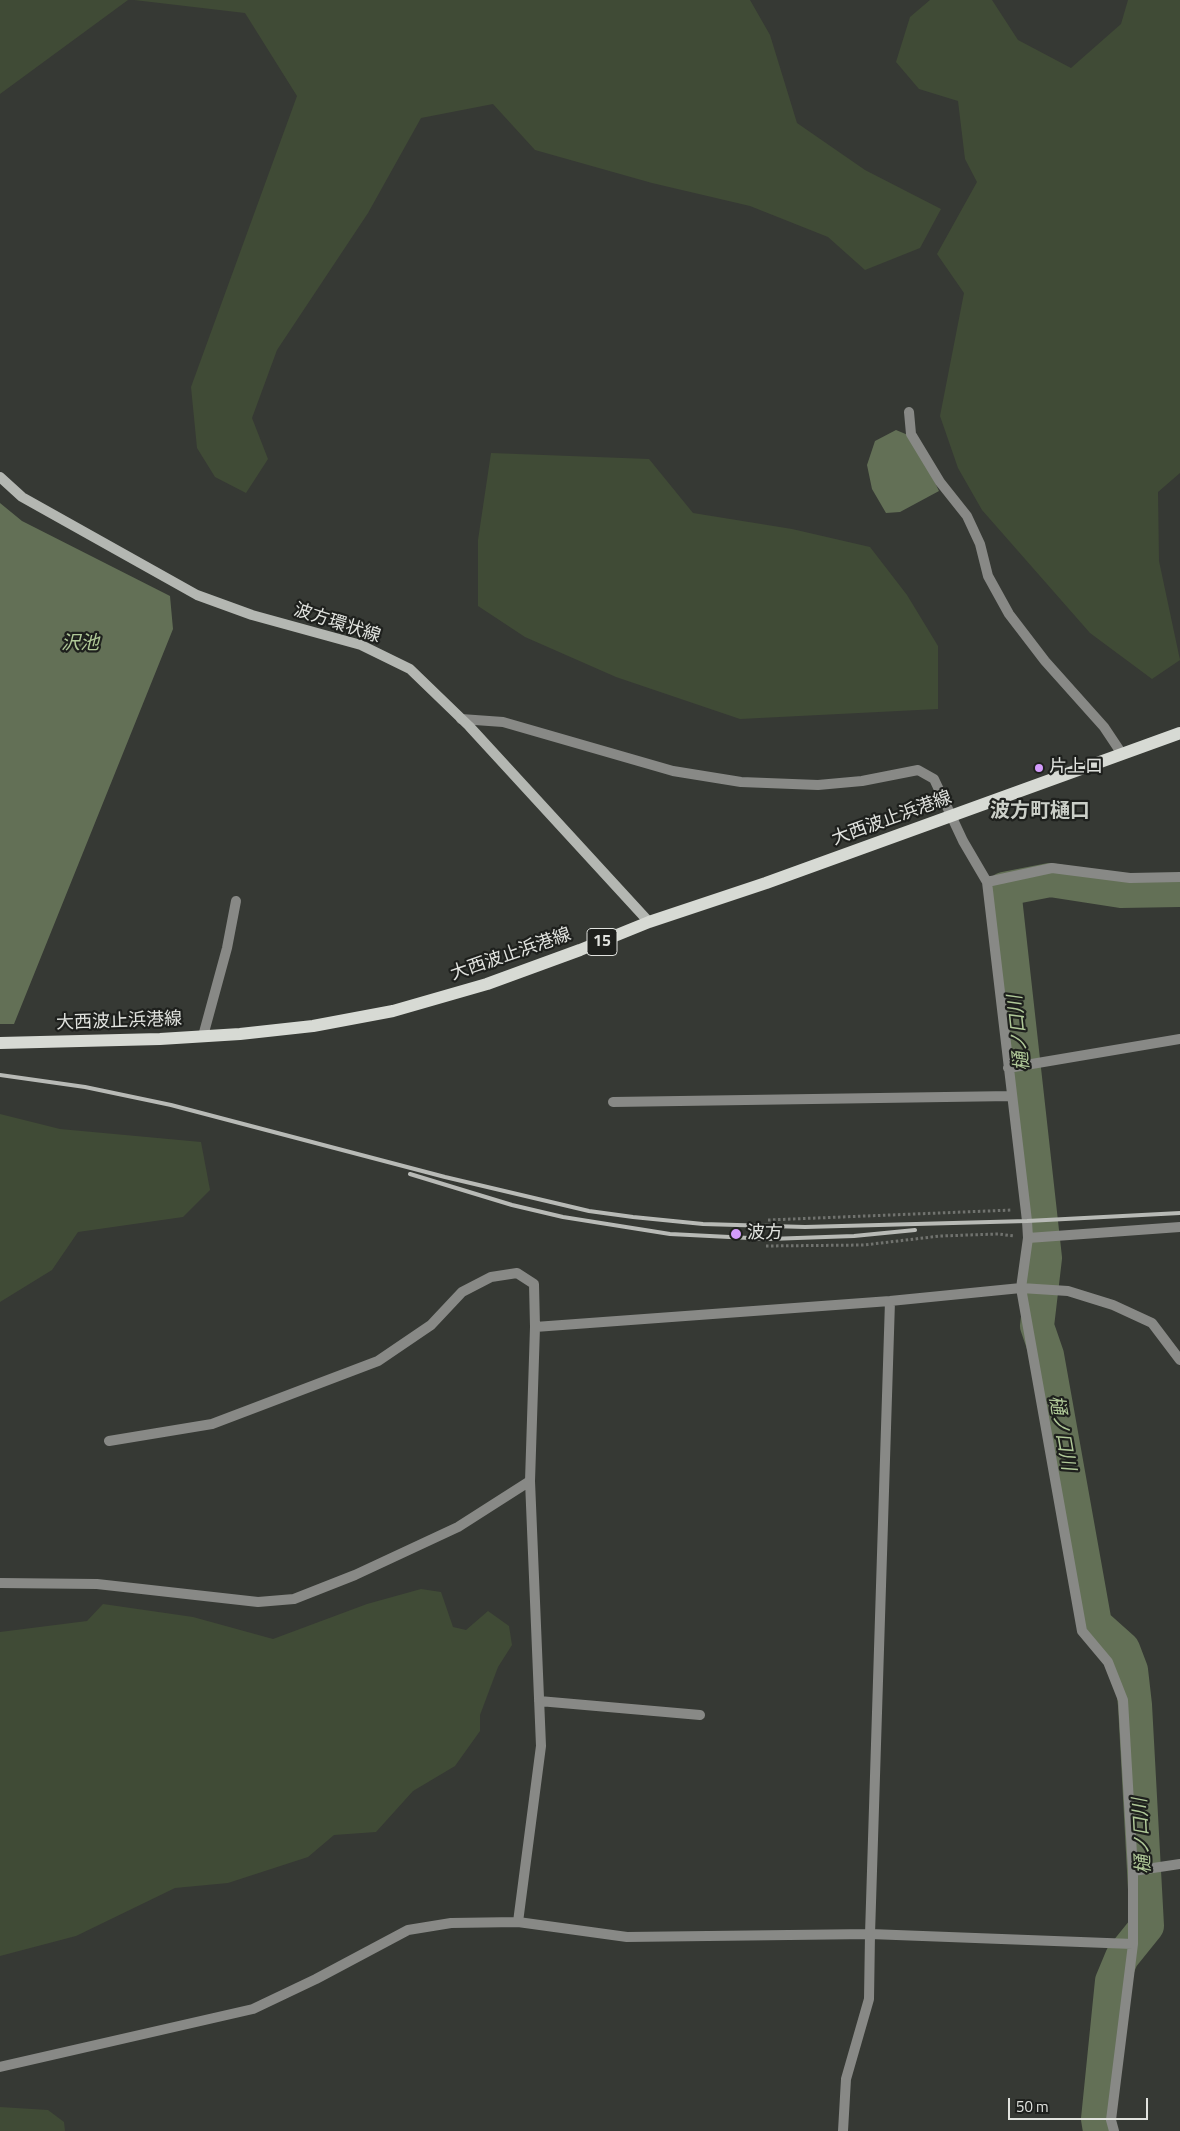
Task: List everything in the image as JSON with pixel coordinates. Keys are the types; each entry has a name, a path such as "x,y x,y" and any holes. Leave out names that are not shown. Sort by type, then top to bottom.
{"main road":[{"name":"波方環状線","path":"0,477 22,497 197,595 252,615 361,645 410,669 461,718 649,922"},
{"name":"大西波止浜港線","path":"0,1043 202,1036 313,1026 394,1011 487,984 649,922 766,883 1180,733"}],"street":[{"path":"909,412 911,434 940,482 967,516 980,544 988,576 1009,614 1045,661 1104,727 1122,754"},
{"path":"461,718 503,722 649,765 673,771 741,782 818,785 862,781 918,770 934,779 951,817 987,882 1026,1210 1028,1238 1021,1288 1082,1631 1108,1662 1123,1700 1133,1871 1133,1944 1111,2120 1114,2131"},
{"path":"987,882 1052,868 1130,878 1180,877"},
{"path":"202,1036 227,948 236,901"},
{"path":"1008,1068 1180,1039"},
{"path":"613,1102 1012,1096"},
{"path":"1028,1238 1180,1227"},
{"path":"109,1441 212,1424 378,1361 431,1325 462,1292 491,1277 516,1273 534,1284 535,1327 530,1481 541,1746 518,1922"},
{"path":"535,1327 890,1301 1021,1288 1068,1291 1114,1305 1152,1323 1180,1360"},
{"path":"843,2131 846,2080 869,1999 890,1301"},
{"path":"0,1583 97,1584 258,1602 294,1598 355,1575 458,1527 530,1481"},
{"path":"539,1701 700,1715"},
{"path":"1133,1871 1180,1864"},
{"path":"0,2067 253,2009 316,1979 408,1930 452,1923 518,1922 627,1937 870,1934 1133,1944"}],"path":[{"path":"768,1220 1026,1210"},
{"path":"766,1246 864,1245 940,1236 998,1234 1028,1238"}],"shaded area":[{"path":"0,0 128,0 0,94"},
{"path":"134,0 750,0 770,35 797,123 865,170 941,209 920,248 865,270 828,237 750,206 652,183 535,150 493,104 421,118 368,213 277,350 252,418 268,459 246,493 215,477 197,448 191,387 297,96 245,13"},
{"path":"930,0 992,0 1018,40 1071,68 1121,24 1128,0 1180,0 1180,473 1158,492 1159,561 1180,660 1152,679 1090,633 982,510 958,468 940,416 964,293 937,254 977,182 965,159 958,101 919,89 896,62 910,17"},
{"path":"491,453 649,459 693,513 792,529 870,547 907,595 938,646 938,709 740,719 616,677 525,637 478,606 478,540"},
{"path":"0,1114 60,1129 201,1142 210,1190 183,1217 78,1232 52,1270 0,1302"},
{"path":"421,1589 441,1592 453,1627 466,1630 488,1611 509,1626 512,1645 498,1667 480,1715 480,1731 455,1766 413,1791 376,1832 334,1835 308,1857 228,1883 175,1888 76,1936 0,1956 0,1632 87,1621 103,1604 193,1617 273,1639 367,1604"},
{"path":"0,2107 48,2110 64,2122 65,2131 0,2131"}],"water":[{"path":"896,430 908,435 928,468 939,491 900,512 886,513 872,489 867,465 875,441"},
{"name":"沢池","path":"0,503 22,521 170,596 173,629 14,1024 0,1024"}],"waterway":[{"name":"樋ノ口川","path":"1100,2131 1098,2119 1112,1981 1122,1957 1147,1926 1135,1705 1131,1670 1123,1649 1095,1624 1047,1355 1037,1326 1045,1258 1004,889 1050,880 1121,891 1180,890"}],"railway":[{"path":"0,1075 85,1087 171,1105 445,1177 589,1211 633,1217 703,1224 805,1227 1027,1221 1180,1213"},
{"path":"410,1174 512,1205 563,1217 670,1234 769,1239 854,1236 915,1230"}],"place":[{"name":"片上口","path":"1039,768"},
{"name":"波方","path":"736,1234"}],"district":[{"name":"波方町樋口","path":"1040,812"}]}
